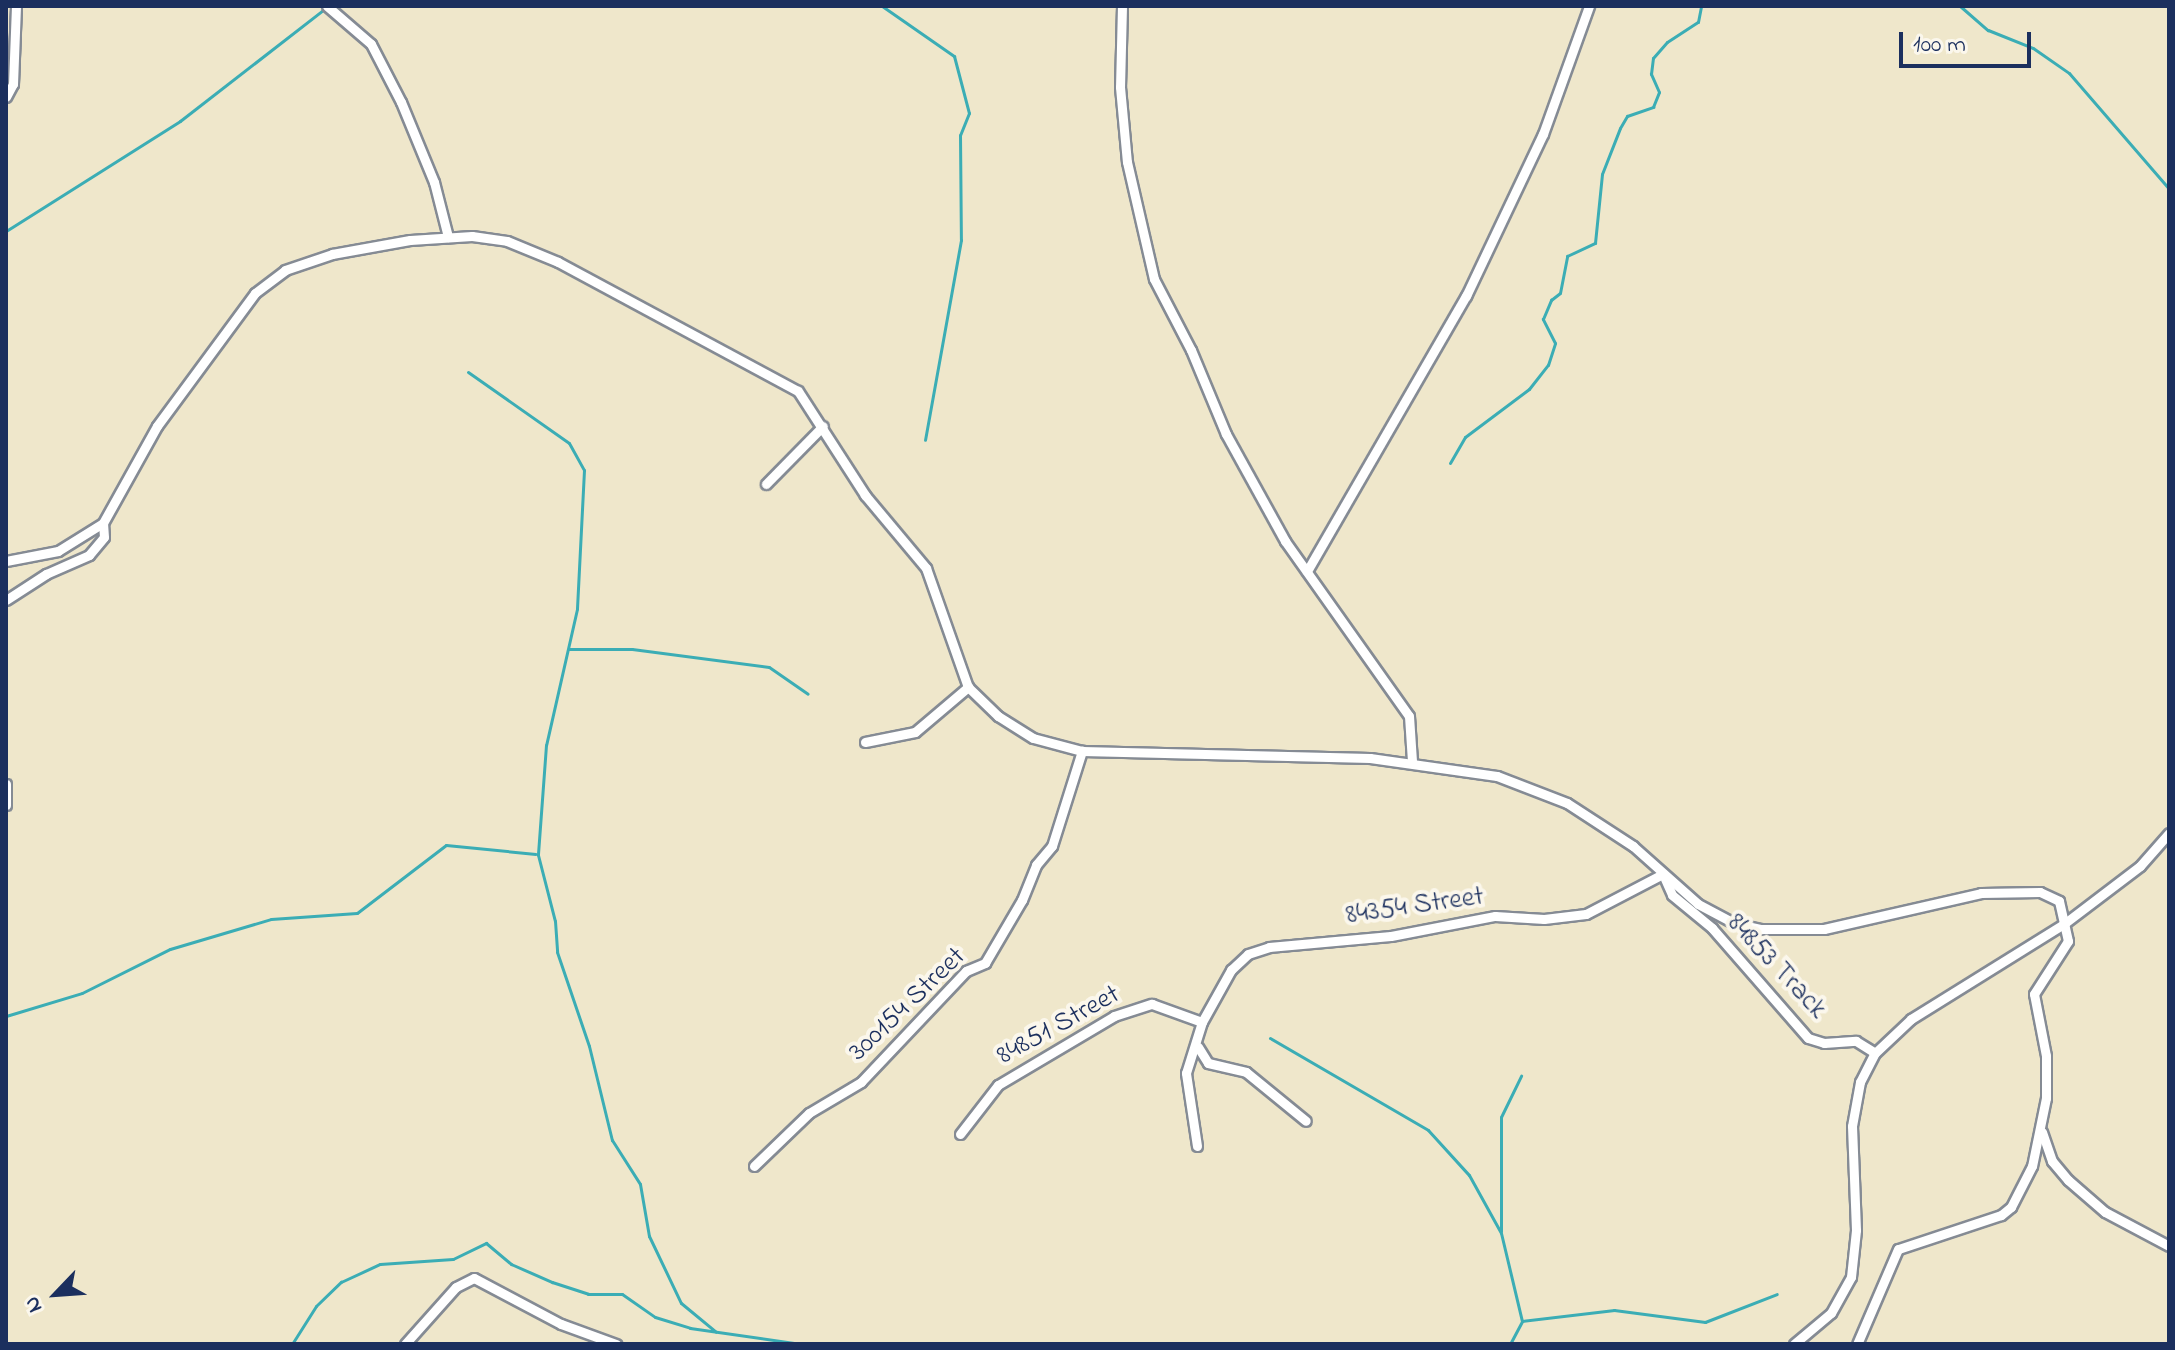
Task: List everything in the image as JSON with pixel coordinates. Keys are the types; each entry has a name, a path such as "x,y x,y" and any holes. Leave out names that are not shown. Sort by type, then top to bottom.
{"street":[{"path":"6,97 13,84 16,6"},
{"path":"327,6 371,44 401,102 434,182 448,237"},
{"path":"1122,6 1120,87 1127,162 1154,279 1191,350 1226,434 1307,571 1409,716 1412,761"},
{"path":"1307,571 1466,296 1543,134 1589,6"},
{"path":"6,561 58,551 103,523 157,426 255,293 285,270 332,254 448,237 507,241 558,262 798,391 865,495 926,568 968,687 998,716 1033,738 1082,751 1412,761 1497,776 1567,803 1633,846 1698,904 1733,923 1761,929 1824,929 1981,893 2040,892 2083,909"},
{"path":"766,484 823,426"},
{"path":"6,600 46,574 89,555 104,537 103,523"},
{"path":"865,742 915,732 968,687"},
{"name":"300154 Street","path":"754,1166 809,1113 861,1082 966,971 985,963 1022,900 1036,865 1052,846 1082,751"},
{"path":"6,784 6,805"},
{"path":"1794,1344 1831,1313 1851,1277 1856,1230 1852,1126 1860,1082 1875,1053 1911,1019 2065,923 2140,866 2169,833"},
{"name":"84354 Street","path":"1202,1022 1231,970 1256,950 1391,936 1495,916 1544,919 1586,914 1616,903 1663,874"},
{"name":"84853 Track","path":"1663,874 1672,895 1712,928 1808,1038 1824,1043 1856,1041 1875,1053"},
{"path":"1857,1344 1898,1249 1992,1221 2011,1207 2032,1166 2042,1129 2046,1056 2034,994 2068,941 2059,901"},
{"name":"84851 Street","path":"960,1134 998,1085 1114,1016 1152,1004 1202,1022"},
{"path":"1197,1146 1186,1073 1198,1047 1202,1022"},
{"path":"1198,1047 1208,1063 1246,1072 1306,1121"},
{"path":"2042,1129 2052,1161 2068,1180 2105,1212 2169,1246"},
{"path":"405,1344 456,1287 474,1278 561,1324 616,1344"}],"waterway":[{"path":"882,6 954,56 969,113 960,135 961,240 925,440"},
{"path":"1450,463 1465,437 1529,389 1548,365 1555,343 1543,319 1551,300 1560,293 1567,256 1595,243 1602,174 1620,128 1627,116 1653,107 1659,92 1651,74 1653,58 1667,42 1698,22 1701,6"},
{"path":"1960,6 1988,30 2033,48 2069,73 2169,189"},
{"path":"6,231 180,121 322,11"},
{"path":"468,372 569,443 584,470 577,609 546,745 538,855 555,921 557,952 589,1046 612,1140 640,1184 649,1236 681,1303 716,1332"},
{"path":"569,649 632,649 769,667 808,694"},
{"path":"6,1016 82,993 170,949 271,919 357,913 446,845 536,854"},
{"path":"1270,1038 1428,1130 1469,1175 1501,1233 1522,1321"},
{"path":"1501,1231 1501,1117 1521,1076"},
{"path":"292,1344 316,1306 341,1282 380,1264 453,1259 486,1243 511,1264 552,1282 588,1294 622,1294 655,1317 690,1328 801,1344"},
{"path":"1510,1344 1522,1321 1614,1310 1705,1322 1777,1294"}]}
